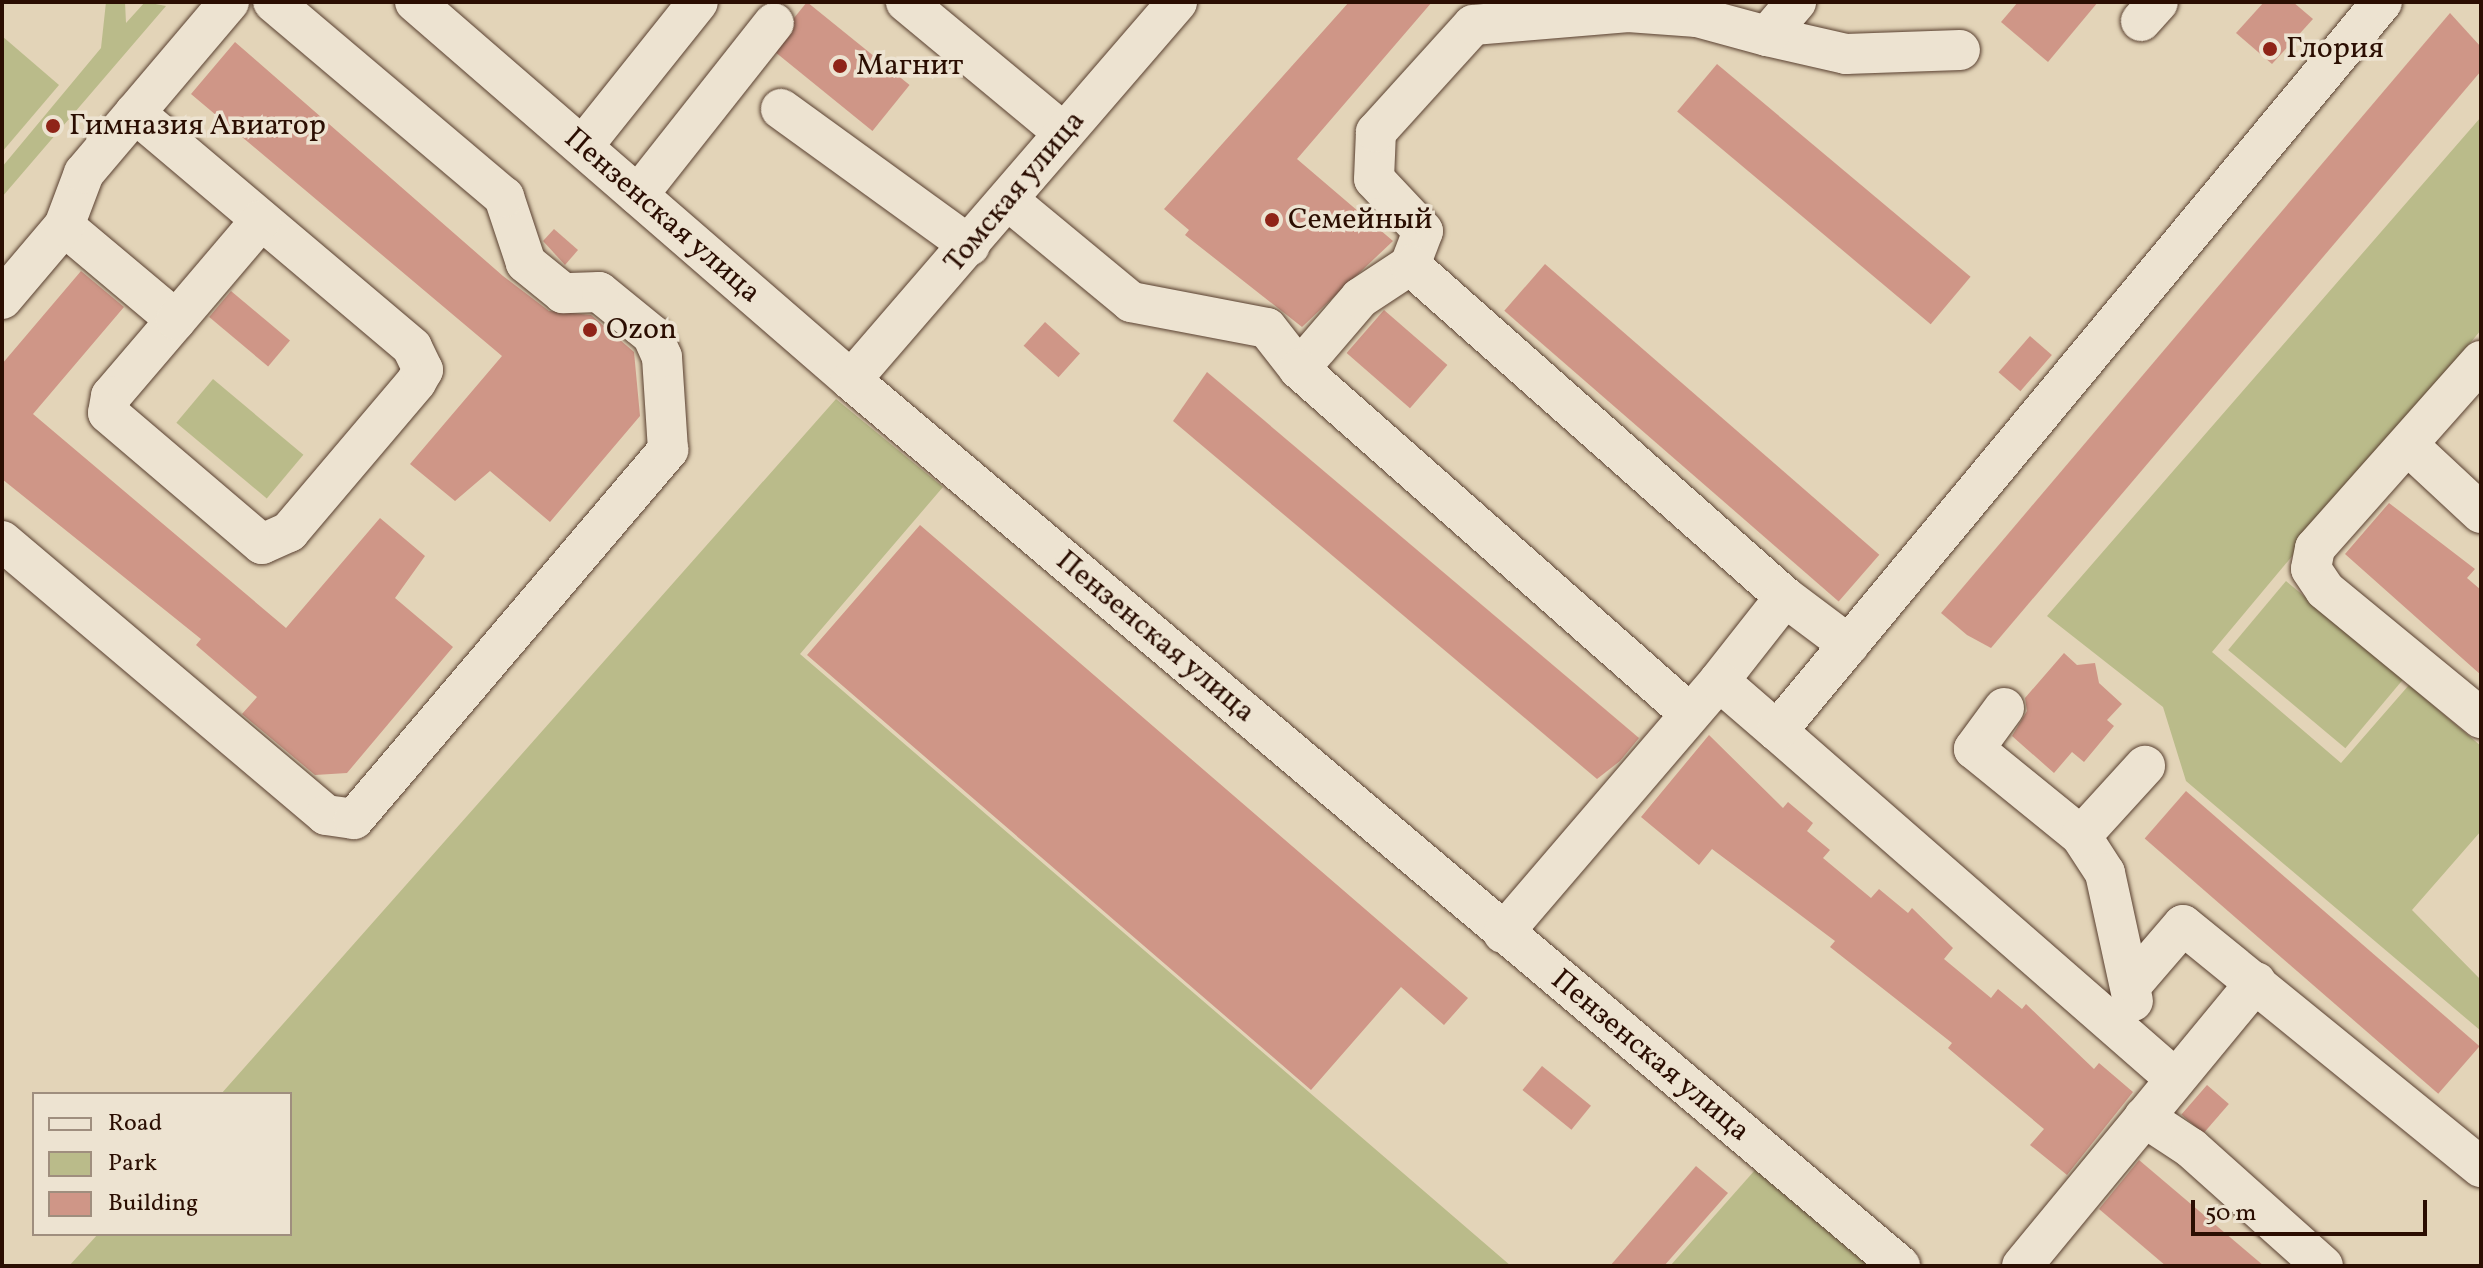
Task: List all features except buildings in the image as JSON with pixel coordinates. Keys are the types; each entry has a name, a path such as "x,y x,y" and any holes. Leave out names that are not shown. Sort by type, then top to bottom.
{"street":[{"path":"2,299 64,226 84,173 229,2"},
{"path":"2,541 326,815 354,819 668,450 662,357 652,335 599,292 563,293 526,263 504,197 273,2"},
{"name":"Пензенская улица","path":"415,2 851,380 1900,1266"},
{"path":"583,146 698,2"},
{"path":"906,2 1064,133"},
{"name":"Томская улица","path":"851,380 1009,201 1177,2"},
{"path":"1767,36 1796,2"},
{"path":"1777,731 2382,2"},
{"path":"1299,369 1360,298 1410,265 1423,231 1374,179 1376,132 1484,13 1689,9 1767,36 1846,54 1960,50"},
{"path":"638,195 774,23"},
{"path":"781,109 970,246"},
{"path":"135,113 412,347 423,370 277,542 251,537 108,413 111,396 261,220"},
{"path":"1009,201 1131,302 1267,328 1299,369 1690,714"},
{"path":"64,226 176,320"},
{"path":"1410,265 1785,597 1849,645"},
{"path":"2481,361 2410,447 2315,548 2311,569 2325,590 2481,718"},
{"path":"2410,447 2481,513"},
{"path":"1503,933 1719,681 1785,597"},
{"path":"1719,681 2172,1076"},
{"path":"2004,708 1974,749 2081,836 2105,873 2134,982 2131,1040"},
{"path":"2081,836 2145,766"},
{"path":"2134,982 2183,925 2481,1167"},
{"path":"2022,1266 2144,1117 2172,1076 2256,982"},
{"path":"2144,1117 2191,1148 2323,1266"}],"green space":[{"path":"106,2 125,2 126,23 145,2 166,6 2,197 2,167 101,48"},
{"path":"2,36 59,85 2,152"},
{"path":"2481,117 2481,330 2212,652 2341,763 2409,685 2481,746 2481,831 2412,910 2481,980 2481,1031 2186,781 2163,707 2047,616"},
{"path":"213,379 303,455 267,499 176,423"},
{"path":"836,399 943,487 800,654 1511,1266 69,1266 96,1236 292,1236 292,1092 223,1092"},
{"path":"2286,581 2403,679 2345,748 2228,650"},
{"path":"1755,1170 1869,1266 1670,1266"}],"place":[{"name":"Глория","path":"2270,49"},
{"name":"Магнит","path":"840,66"},
{"name":"Гимназия Авиатор","path":"53,126"},
{"name":"Семейный","path":"1272,220"},
{"name":"Ozon","path":"590,330"}]}
